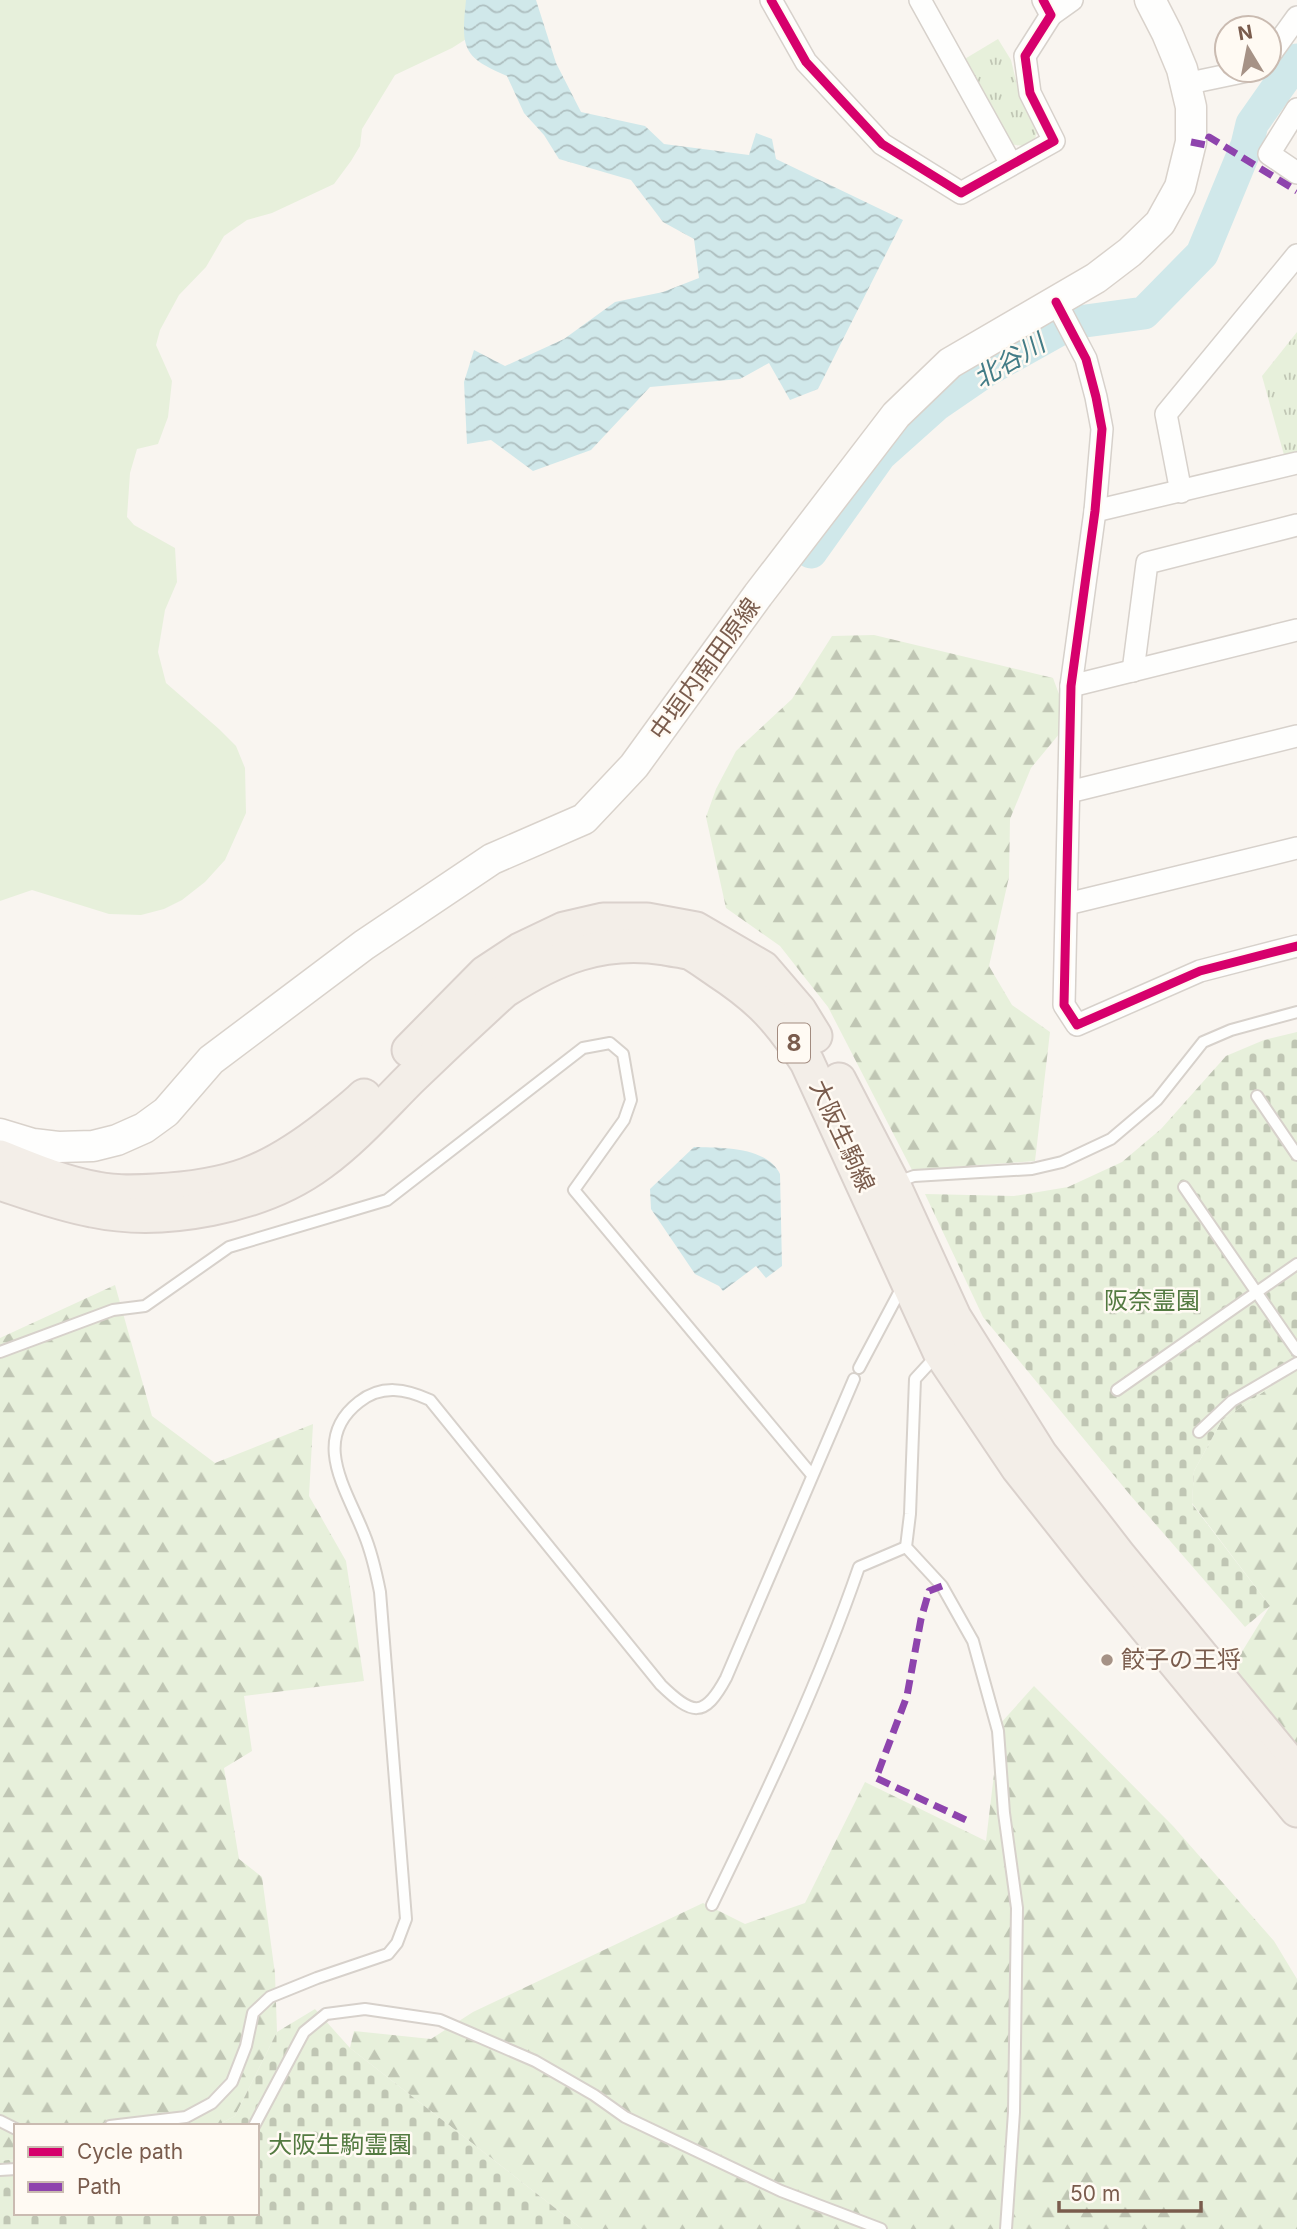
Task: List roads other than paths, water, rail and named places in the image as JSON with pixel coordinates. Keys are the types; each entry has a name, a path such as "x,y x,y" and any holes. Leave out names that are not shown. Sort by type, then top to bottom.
{"main road":[{"name":"中垣内南田原線","path":"0,1135 33,1144 58,1147 93,1146 117,1140 144,1128 166,1112 211,1060 364,945 492,859 584,819 634,766 758,595 896,415 950,363 1096,278 1130,252 1160,223 1180,187 1191,142 1191,107 1182,69 1150,0"},
{"name":"大阪生駒線","path":"0,1157 54,1178 99,1190 134,1192 191,1189 235,1180 255,1172 304,1144 357,1103 485,974 520,950 564,929 604,920 648,920 696,929 763,968 799,1010 827,1057 897,1224 1040,1454 1120,1557 1297,1772"},
{"name":"大阪生駒線","path":"0,1183 93,1211 135,1216 201,1211 242,1201 278,1187 321,1164 504,992 533,972 573,954 606,946 647,945 689,952 748,990 781,1024 807,1062 881,1189"},
{"name":"大阪生駒線","path":"897,1224 906,1281 940,1352 1018,1468 1297,1810"}],"street":[{"path":"771,0 806,62 882,144 961,193 1054,141 1030,93 1025,56 1047,7 1072,0"},
{"path":"920,0 1011,164"},
{"path":"1283,36 1297,17"},
{"path":"1185,84 1213,78"},
{"path":"1297,109 1269,154 1297,173"},
{"path":"1181,492 1166,414 1297,255"},
{"path":"1056,302 1086,359 1102,429 1095,511 1071,686 1064,1005 1077,1025 1200,971 1297,946"},
{"path":"1095,511 1297,463"},
{"path":"1133,671 1147,563 1297,524"},
{"path":"1071,686 1297,630"},
{"path":"1069,792 1297,736"},
{"path":"1067,904 1297,848"}],"lane":[{"path":"881,1189 914,1176 1032,1169 1062,1163 1111,1139 1157,1100 1203,1042 1231,1030 1297,1012"},
{"path":"0,1352 113,1310 145,1306 229,1247 387,1200 583,1048 610,1042 623,1054 631,1100 624,1120 574,1190 812,1475"},
{"path":"1256,1097 1297,1155"},
{"path":"1184,1187 1297,1351"},
{"path":"1117,1390 1297,1264"},
{"path":"859,1368 906,1281"},
{"path":"940,1352 915,1379 906,1547 942,1586 973,1641 998,1731 1004,1813 1017,1908 1014,2112 1006,2229"},
{"path":"1199,1432 1232,1401 1297,1363"},
{"path":"127,2124 186,2117 212,2103 232,2082 246,2046 253,2013 270,1997 388,1954 397,1943 406,1919 380,1592 374,1563 336,1463 333,1444 340,1422 354,1405 368,1395 390,1389 411,1392 430,1400 661,1685 679,1703 690,1708 699,1708 713,1700 720,1689 854,1380"},
{"path":"712,1905 781,1763 859,1567 906,1547"},
{"path":"255,2124 304,2032 326,2014 365,2008 440,2020 535,2061 594,2095 625,2117 781,2191 881,2229"}],"water":[{"path":"466,0 536,0 556,63 581,112 645,126 664,144 749,155 756,133 772,139 776,159 903,220 818,389 790,400 769,363 740,379 650,387 591,450 533,471 491,440 467,444 464,382 474,350 505,366 564,339 615,302 663,292 699,278 694,239 663,222 631,180 559,159 544,135 524,113 507,76 481,63 468,49 464,29"},
{"path":"694,1147 754,1153 773,1165 780,1174 782,1266 766,1278 756,1266 723,1291 719,1286 695,1274 651,1209 650,1189"}],"waterway":[{"name":"北谷川","path":"811,552 880,455 936,405 987,370 1071,323 1144,313 1202,254 1247,145 1252,124 1297,60"}],"place":[{"name":"餃子の王将","path":"1107,1660"}],"park label":[{"name":"阪奈霊園","path":"1152,1301"},
{"name":"大阪生駒霊園","path":"340,2145"}]}
